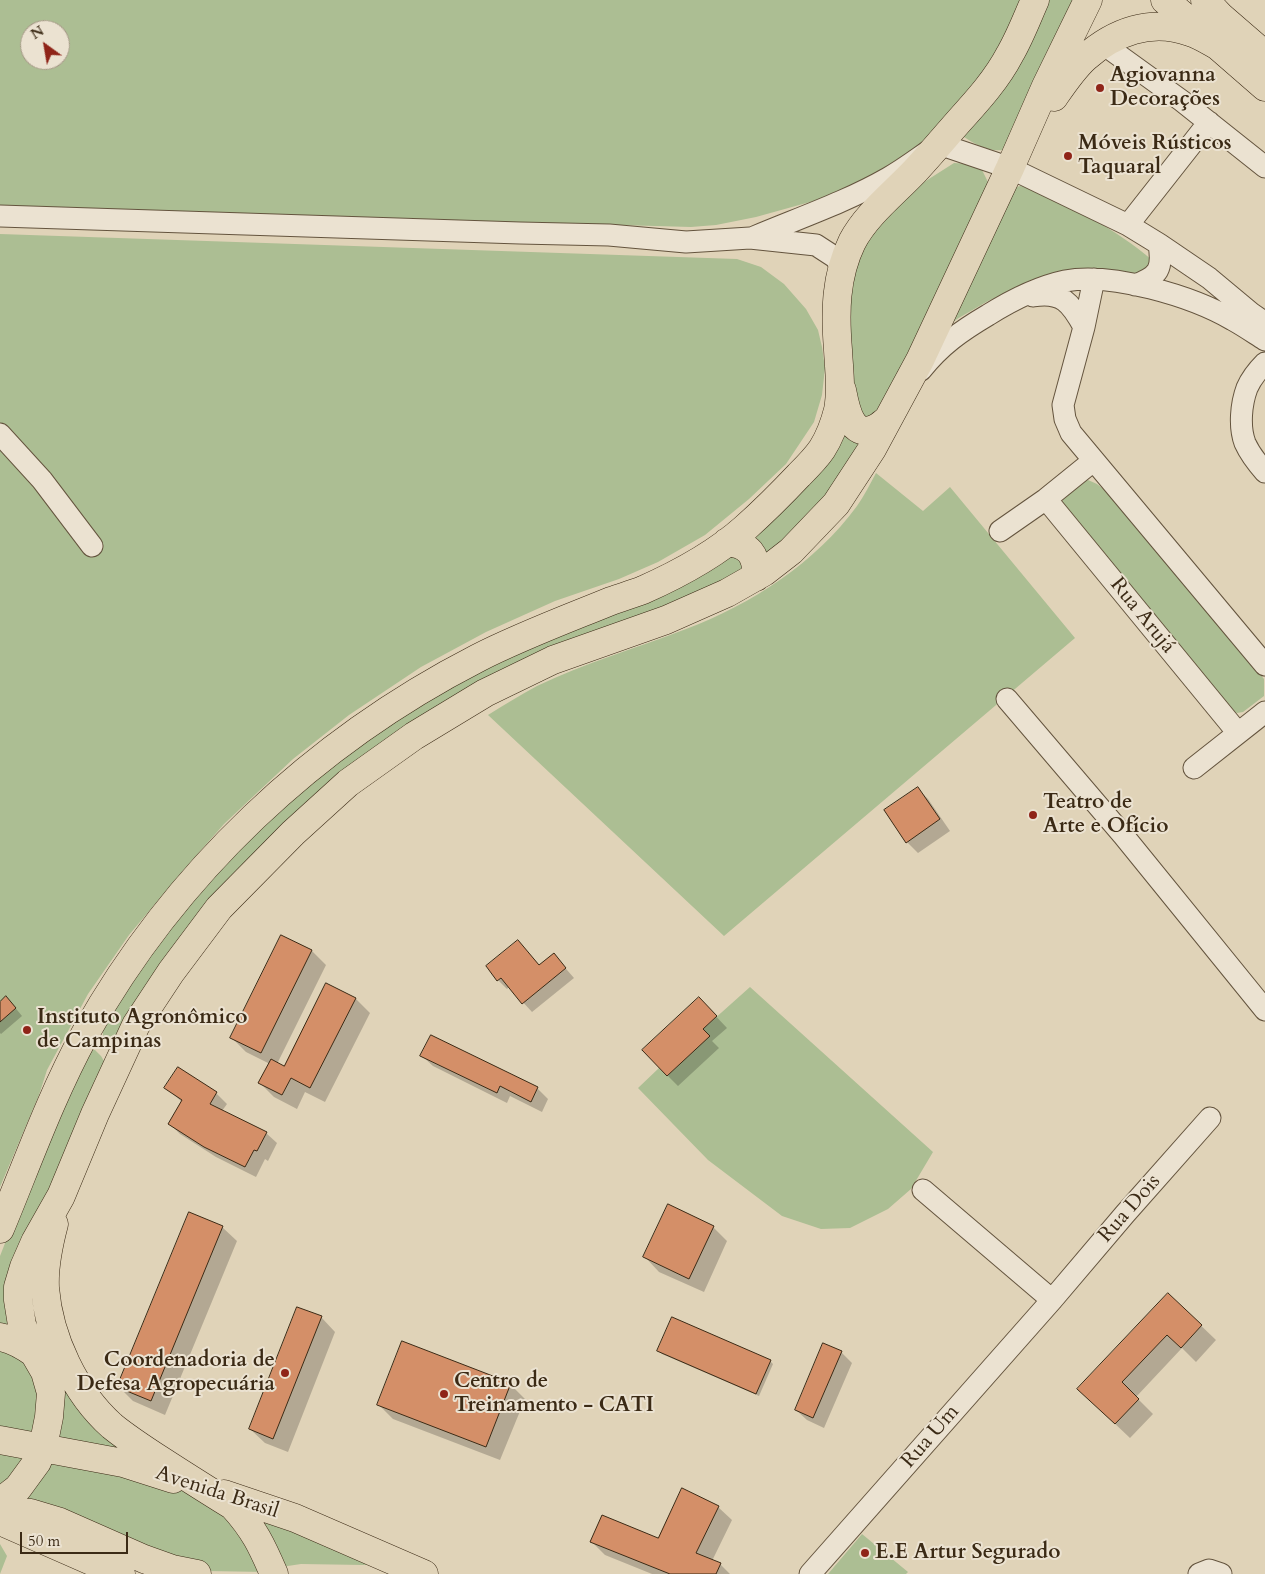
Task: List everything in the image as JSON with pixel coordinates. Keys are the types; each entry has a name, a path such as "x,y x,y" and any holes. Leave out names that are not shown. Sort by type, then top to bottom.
{"main road":[{"path":"0,1229 57,1091 82,1039 114,985 149,934 182,894 248,822 319,760 375,719 432,683 458,668 516,640 643,590 698,562 744,529 786,489 822,449 838,411 840,374 836,308 838,285 853,240 870,217 939,144 994,80 1010,55 1035,0"},
{"path":"0,1502 18,1488 37,1462 43,1447 49,1417 51,1393 45,1372 22,1326 18,1287 24,1267 60,1196 114,1070 136,1025 171,972 219,908 292,833 348,783 414,736 485,693 553,660 674,616 726,593 756,577 791,550 836,504 872,449 920,360 1046,86 1088,0"},
{"path":"1165,0 1265,87"},
{"path":"1205,0 1220,16 1265,55"},
{"path":"1015,157 1067,78 1084,59 1103,44 1132,29 1174,27 1192,32 1218,46"},
{"path":"840,374 847,411 853,424 869,431 876,429 888,420"},
{"path":"727,542 741,544 752,553 756,565 756,577"},
{"path":"82,1039 102,1048 108,1054 114,1070"},
{"path":"60,1196 50,1241 45,1287 54,1330 63,1358 78,1385 94,1407 111,1425 131,1441 233,1506 258,1538 274,1574"},
{"path":"0,1337 23,1346 34,1353"},
{"name":"Avenida Brasil","path":"0,1440 123,1463 295,1518 424,1574"},
{"path":"0,1510 30,1513 60,1522 144,1559 172,1569 197,1574"},
{"path":"0,1521 121,1574"}],"street":[{"path":"1103,44 1208,122 1265,168"},
{"path":"1128,225 1208,122"},
{"path":"750,238 865,190 889,178 939,144 1015,157 1159,244 1209,278 1265,323"},
{"path":"0,216 609,235 686,242 750,238 816,245 836,258 842,270"},
{"path":"1135,285 1155,274 1161,265 1159,244"},
{"path":"901,395 933,355 959,332 1011,301 1035,290 1065,281 1094,279 1135,285 1172,294 1232,319 1265,340"},
{"path":"1094,279 1064,405 1065,419 1071,433 1265,666"},
{"path":"1011,301 1035,295 1049,294 1064,298 1078,315 1084,327"},
{"path":"1265,362 1247,388 1242,411 1242,433 1252,456 1265,472"},
{"path":"0,434 42,480 92,546"},
{"path":"1000,530 1046,500 1093,461"},
{"name":"Rua Arujá","path":"1046,500 1238,733"},
{"path":"1007,699 1123,836 1264,1008"},
{"path":"1194,768 1265,712"},
{"name":"Rua Dois","path":"1052,1300 1210,1118"},
{"path":"922,1190 1052,1300"},
{"name":"Rua Um","path":"810,1574 1052,1300"}],"green space":[{"path":"0,0 1024,0 983,76 922,143 890,167 828,197 756,217 716,225 691,227 0,208"},
{"path":"1044,0 1079,0 1003,150 988,149 978,145 964,137 963,131"},
{"path":"954,163 970,164 981,168 989,184 885,409 869,423 855,412 848,296 863,247 875,231 921,184"},
{"path":"1020,186 1031,187 1078,211 1124,238 1152,260 1152,266 1138,275 1015,288 957,319 936,338 1010,189"},
{"path":"0,234 737,259 761,267 784,284 806,309 818,330 825,368 822,395 814,422 786,464 749,499 705,535 658,562 619,579 555,601 486,632 421,667 349,715 293,759 224,824 129,935 88,994 47,1070 39,1095 0,1187"},
{"path":"836,431 861,440 852,465 802,523 763,557 754,537"},
{"path":"876,473 923,511 950,487 1075,638 724,936 488,715 531,689 555,678 711,619 781,580 822,546 840,527 865,494"},
{"path":"1088,480 1106,491 1264,679 1264,696 1243,712 1237,713 1232,710 1064,508 1064,496 1069,489"},
{"path":"735,550 748,571 341,781 118,1044 110,1048 103,1040 103,1028 131,977 248,835 403,709"},
{"path":"750,987 933,1152 911,1189 888,1209 850,1228 821,1229 782,1216 708,1160 638,1088 659,1068 667,1076 709,1036 703,1029"},
{"path":"90,1050 95,1050 104,1061 76,1123 17,1331 0,1328 0,1256 18,1210"},
{"path":"32,1287 44,1313 144,1459 53,1440 32,1324"},
{"path":"0,1346 14,1349 39,1382 35,1436 0,1431"},
{"path":"0,1449 29,1454 0,1493"},
{"path":"52,1460 176,1489 201,1497 225,1510 266,1572 206,1571 24,1505 28,1488"},
{"path":"256,1519 268,1519 378,1563 364,1565 301,1564 281,1567"},
{"name":"E.E Artur Segurado","path":"862,1534 908,1572 906,1574 828,1574"},
{"path":"0,1544 7,1556 0,1574"}],"building":[{"path":"918,787 940,819 906,843 884,810"},
{"path":"281,935 312,950 261,1053 230,1038"},
{"path":"518,940 539,965 554,953 566,968 522,1004 501,978 497,981 486,966"},
{"path":"326,983 356,998 310,1088 291,1078 282,1095 258,1083 271,1059 284,1066"},
{"path":"6,996 16,1008 0,1022 0,1002"},
{"path":"699,997 717,1016 703,1029 710,1036 667,1076 642,1050"},
{"path":"431,1035 538,1087 531,1102 500,1086 497,1093 420,1056"},
{"path":"178,1067 217,1092 210,1104 267,1132 257,1151 254,1150 245,1167 204,1147 168,1124 182,1100 164,1088"},
{"path":"668,1204 714,1226 689,1279 643,1257"},
{"path":"189,1212 223,1226 151,1401 117,1387"},
{"path":"1168,1293 1202,1325 1181,1348 1167,1335 1122,1382 1139,1399 1115,1424 1077,1389"},
{"name":"Coordenadoria de Defesa Agropecuária","path":"297,1307 322,1316 273,1439 249,1429"},
{"path":"672,1317 771,1360 756,1394 657,1351"},
{"name":"Centro de Treinamento - CATI","path":"402,1341 511,1383 486,1447 377,1405"},
{"path":"823,1343 842,1351 813,1418 795,1410"},
{"path":"682,1488 719,1506 696,1553 721,1563 716,1574 670,1574 590,1542 602,1515 658,1538"}],"place":[{"name":"Agiovanna Decorações","path":"1100,88"},
{"name":"Móveis Rústicos Taquaral","path":"1068,156"},
{"name":"Teatro de Arte e Ofício","path":"1033,815"},
{"name":"Instituto Agronômico de Campinas","path":"27,1030"},
{"name":"Coordenadoria de Defesa Agropecuária","path":"285,1373"},
{"name":"Centro de Treinamento - CATI","path":"444,1394"},
{"name":"E.E Artur Segurado","path":"865,1553"}]}
